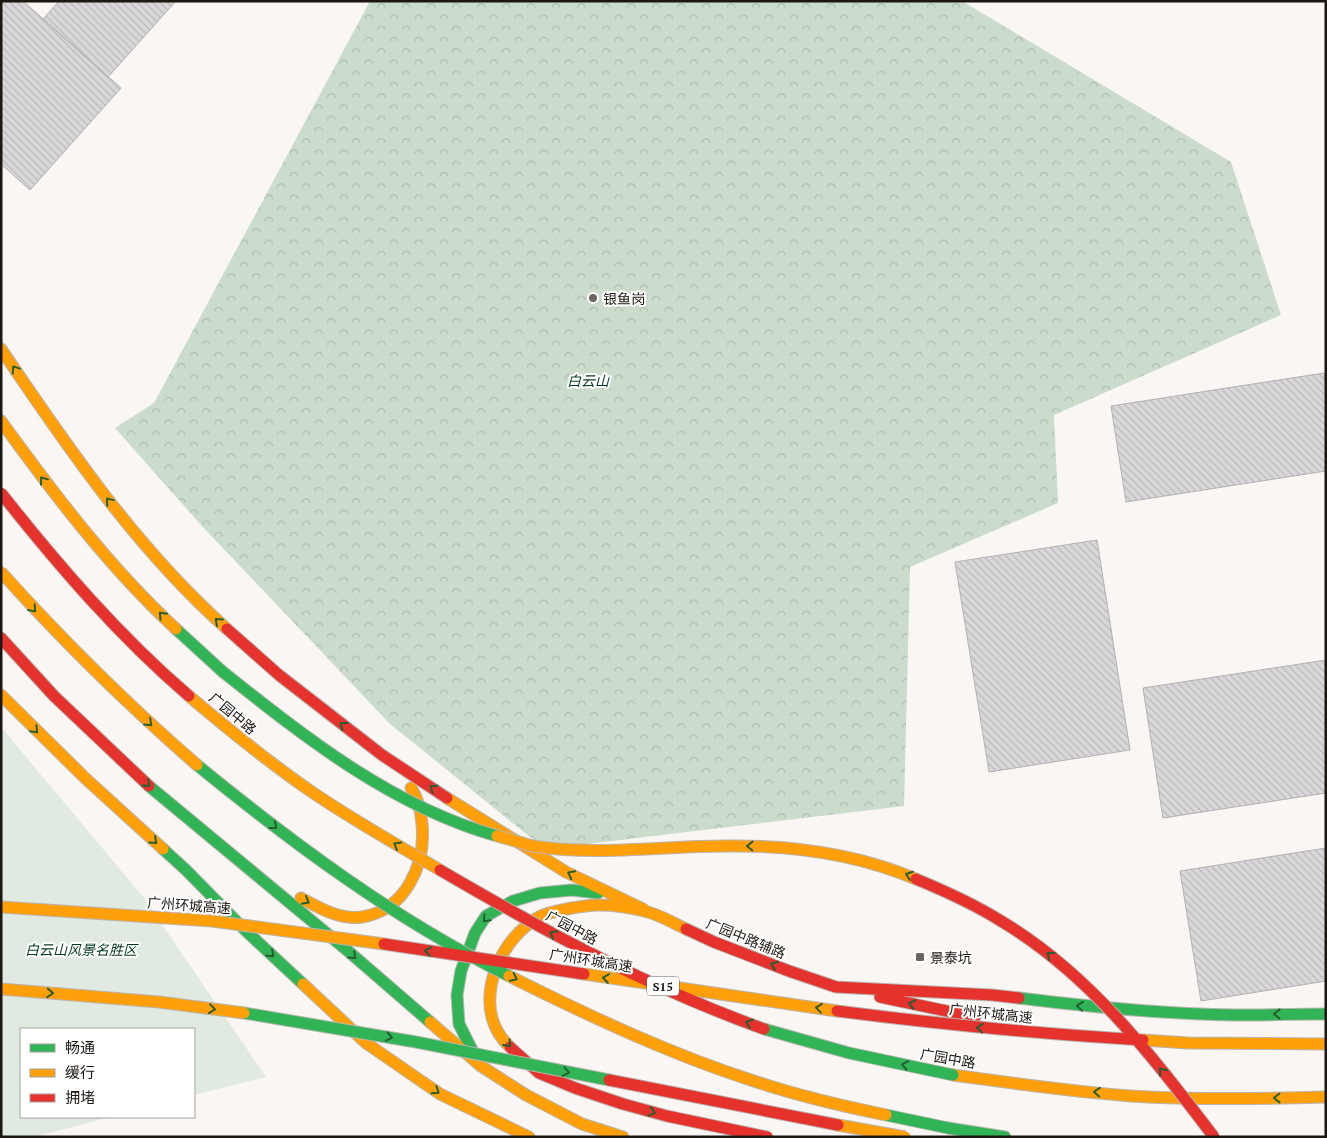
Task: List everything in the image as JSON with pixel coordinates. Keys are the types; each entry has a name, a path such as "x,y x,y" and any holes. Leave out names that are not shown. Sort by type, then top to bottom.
{"main road":[{"path":"1,349 56,431 102,492 159,561 190,594 279,676 382,755 487,824 566,872 646,911"},
{"path":"1,421 44,482 100,549 166,620 223,672 320,748 363,775 445,818 529,845 576,850 748,845 802,849 852,858 900,872 942,888 983,908 1021,932 1054,957 1088,988 1123,1024 1214,1137"},
{"name":"广园中路","path":"1,493 69,576 124,633 190,697 249,747 310,791 381,836 526,920 627,973 750,1024 816,1044 884,1061 953,1075 1131,1096 1245,1099 1326,1097"},
{"path":"1,572 38,614 94,672 217,782 280,831 351,882 421,928 495,969 555,999 668,1049 731,1074 794,1093 866,1111 948,1128 1005,1137"},
{"path":"1,638 54,696 149,786 348,951 480,1066 526,1095 582,1124 623,1137"},
{"path":"1,695 78,772 186,870 246,931 366,1043 440,1094 529,1137"},
{"path":"221,847 301,899 331,913 363,917 383,910 401,897 418,871 424,827 419,802 413,790 382,755"},
{"path":"480,1066 459,1024 457,995 464,963 475,933 486,916 513,900 540,893 572,890 602,894 646,911"},
{"path":"646,911 599,905 538,917 518,933 503,952 492,978 488,1001 495,1027 506,1043 539,1073 576,1088 666,1116 767,1137"},
{"name":"广州环城高速","path":"1,908 226,922 763,1001 984,1028 1171,1043 1326,1044"},
{"name":"广园中路辅路","path":"646,911 722,945 789,971 836,986"},
{"path":"836,986 992,995 1082,1006 1165,1012 1326,1014"},
{"path":"836,986 987,1019 1146,1034 1326,1037"},
{"path":"1,989 131,999 251,1013 373,1034 812,1121 904,1137"},
{"path":"615,1082 699,1109"},
{"path":"718,1115 783,1137"}],"green space":[{"name":"白云山","path":"370,1 962,1 1231,162 1281,315 1054,415 1058,503 910,567 904,806 545,849 390,724 201,525 115,428 154,403"},
{"name":"白云山风景名胜区","path":"1,727 144,898 266,1077 195,1095 195,1028 20,1028 20,1118 107,1118 33,1137 1,1137"}],"building":[{"path":"4,1 23,1 121,88 30,190 1,164 1,4"},
{"path":"59,1 176,1 108,77 43,19"},
{"path":"1324,373 1326,386 1326,471 1126,502 1111,406"},
{"path":"1097,540 1130,750 989,772 955,562"},
{"path":"1326,660 1326,793 1163,818 1143,688"},
{"path":"1326,848 1326,981 1201,1001 1180,871"}],"traffic: fast":[{"path":"176,629 223,672"},
{"path":"223,672 319,745 386,789 459,823 497,836"},
{"path":"197,765 271,824 347,880 426,931 509,976"},
{"path":"149,786 348,951 430,1022"},
{"path":"163,849 303,984"},
{"path":"475,1056 459,1024 457,995 461,971 475,933 486,916 513,901 540,893 572,890 598,893"},
{"path":"1019,998 1154,1012 1235,1015 1326,1014"},
{"path":"244,1013 416,1042 609,1080"},
{"path":"764,1029 849,1053 953,1075"},
{"path":"886,1115 948,1128"},
{"path":"948,1128 1005,1137"}],"traffic: slow":[{"path":"1,349 105,496 163,565 227,629"},
{"path":"1,421 83,529 128,581 176,629"},
{"path":"1,572 96,672 197,765"},
{"path":"1,695 85,778 163,849"},
{"path":"189,696 278,768 309,790 440,870"},
{"path":"301,898 315,906 346,917 362,917 377,913 391,905 410,883 421,854 422,824 420,810 416,796 411,788"},
{"path":"447,798 566,872 643,909"},
{"path":"497,836 533,846 557,849 630,850 702,846 798,849 847,857 893,870 916,879"},
{"path":"510,1047 499,1033 492,1018 491,984 504,952 514,938 534,920 560,911 585,906 604,905 650,912 686,929"},
{"path":"1,907 212,921 384,944"},
{"path":"584,974 837,1011"},
{"path":"509,976 631,1034 694,1060 773,1087 886,1115"},
{"path":"303,984 366,1043 440,1094 529,1137"},
{"path":"1,989 159,1002 244,1013"},
{"path":"430,1022 481,1066 526,1095 582,1124 623,1137"},
{"path":"1143,1040 1188,1043 1326,1044"},
{"path":"953,1075 1064,1090 1131,1096 1228,1099 1326,1097"},
{"path":"838,1125 905,1137"}],"traffic: jam":[{"path":"1,493 90,599 138,649 189,696"},
{"path":"227,629 279,675 382,755 447,798"},
{"path":"1,638 54,696 149,786"},
{"path":"440,870 518,915 598,957 680,995 764,1029"},
{"path":"916,879 991,915 1033,942 1063,966 1091,991 1143,1047 1214,1137"},
{"path":"686,929 714,942 836,987 1019,998"},
{"path":"384,944 584,974"},
{"path":"880,997 975,1017"},
{"path":"837,1011 990,1028 1143,1040"},
{"path":"510,1047 539,1073 575,1088 667,1116 767,1137"},
{"path":"609,1080 838,1125"}],"place":[{"name":"银鱼岗","path":"593,298"},
{"name":"景泰坑","path":"920,957"}]}
